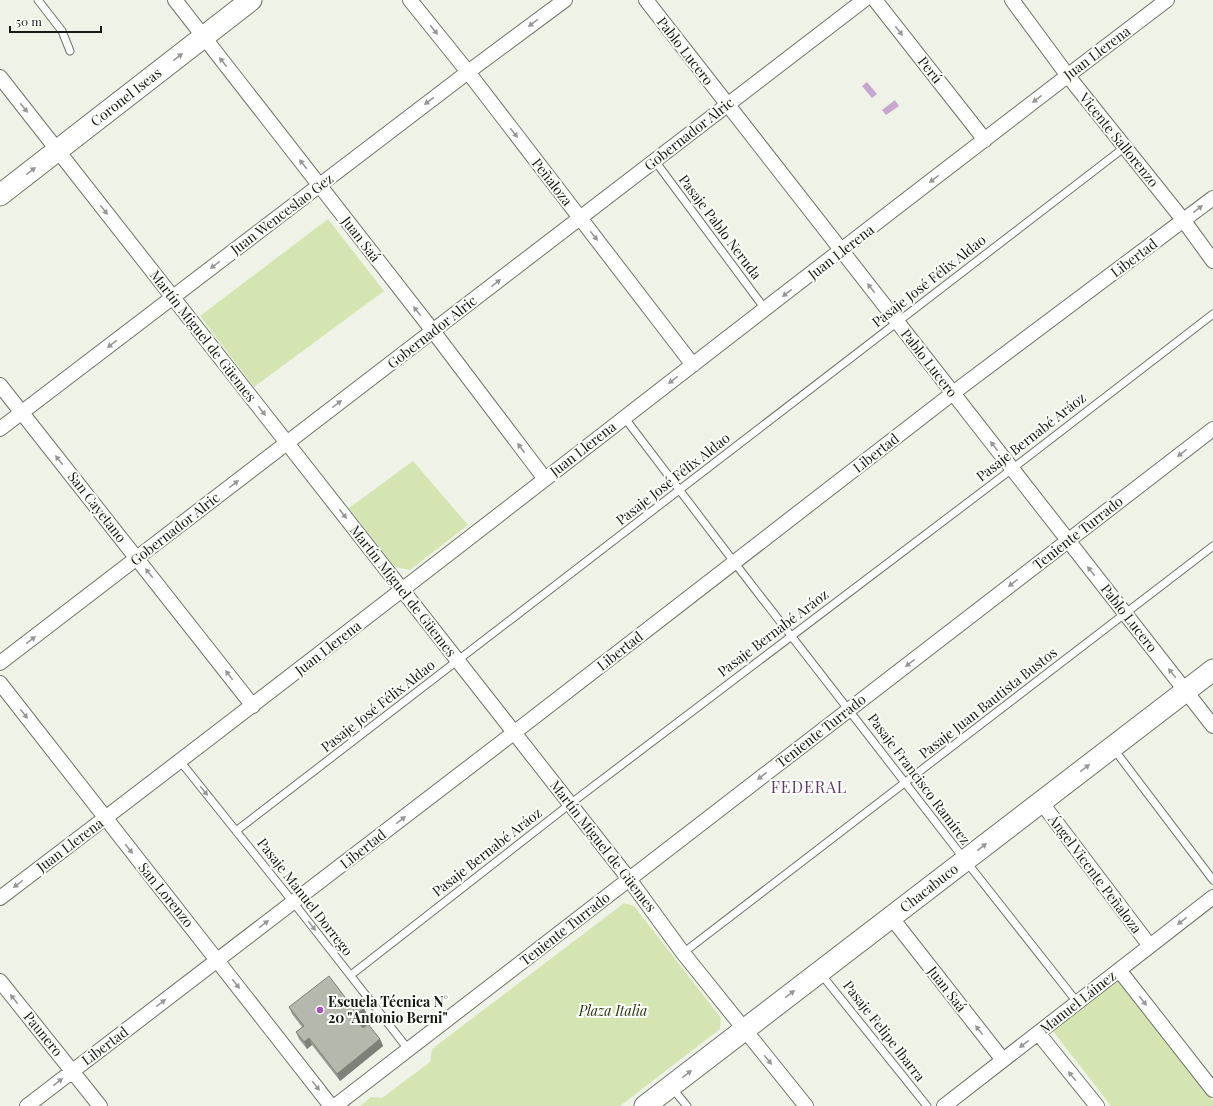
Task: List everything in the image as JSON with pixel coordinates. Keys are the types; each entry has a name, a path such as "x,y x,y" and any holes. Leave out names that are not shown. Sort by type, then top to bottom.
{"main road":[{"name":"Coronel Iseas","path":"0,195 252,0"},
{"name":"Chacabuco","path":"646,1106 744,1029 1213,670"}],"street":[{"name":"Juan Saá","path":"175,0 433,331 545,479"},
{"name":"Peñaloza","path":"410,0 468,72 693,365"},
{"name":"Juan Wenceslao Gez","path":"0,429 319,185 565,0"},
{"name":"Pablo Lucero","path":"646,0 1213,726"},
{"name":"Gobernador Alric","path":"0,663 864,0"},
{"name":"Perú","path":"875,0 985,140"},
{"name":"Vicente Sallorenzo","path":"1012,0 1068,76 1184,221 1213,261"},
{"name":"Juan Llerena","path":"0,898 253,706 624,417 1167,0"},
{"name":"Martín Miguel de Güemes","path":"0,77 630,879 683,953 806,1106"},
{"name":"Libertad","path":"27,1106 514,733 953,393 1213,198"},
{"name":"San Cayetano","path":"0,385 253,706"},
{"name":"Teniente Turrado","path":"335,1106 1213,429"},
{"name":"San Lorenzo","path":"0,683 331,1106"},
{"name":"Ángel Vicente Peñaloza","path":"1041,802 1150,946"},
{"name":"Manuel Láinez","path":"944,1106 1213,897"},
{"name":"Juan Saá","path":"891,917 1003,1060"},
{"path":"1119,970 1213,1090"},
{"name":"Paunero","path":"0,981 100,1106"},
{"path":"1038,1033 1097,1106"}],"lane":[{"path":"38,0 62,31 70,51"},
{"name":"Pasaje José Félix Aldao","path":"236,831 1124,147"},
{"name":"Pasaje Pablo Neruda","path":"654,161 766,309"},
{"name":"Pasaje Bernabé Aráoz","path":"351,975 570,804 1012,469 1213,314"},
{"name":"Pasaje Francisco Ramírez","path":"624,417 734,562 1077,1002"},
{"name":"Pasaje Juan Bautista Bustos","path":"683,953 1213,546"},
{"path":"1112,747 1213,880"},
{"name":"Pasaje Manuel Dorrego","path":"180,761 351,975 408,1049"},
{"name":"Pasaje Felipe Ibarra","path":"820,972 927,1106"},
{"path":"671,1086 686,1106"}],"green space":[{"path":"328,219 384,291 254,387 200,316"},
{"path":"413,461 468,525 410,570 395,567 349,508"},
{"name":"Plaza Italia","path":"624,903 634,906 721,1018 720,1029 620,1106 360,1106 371,1097 382,1098 430,1062 432,1049"},
{"path":"1119,980 1213,1101 1213,1106 1111,1106 1053,1031"}],"shaded area":[{"path":"867,82 877,94 872,98 862,86"},
{"path":"895,100 899,106 886,115 882,110"}],"building":[{"name":"Escuela Técnica N° 20 \"Antonio Berni\"","path":"329,976 351,1005 358,999 364,1008 359,1012 366,1020 360,1024 363,1028 368,1024 380,1039 337,1074 309,1038 304,1042 296,1032 304,1026 289,1007"}],"place":[{"name":"Escuela Técnica N° 20 \"Antonio Berni\"","path":"320,1010"}],"district":[{"name":"FEDERAL","path":"809,787"}]}
